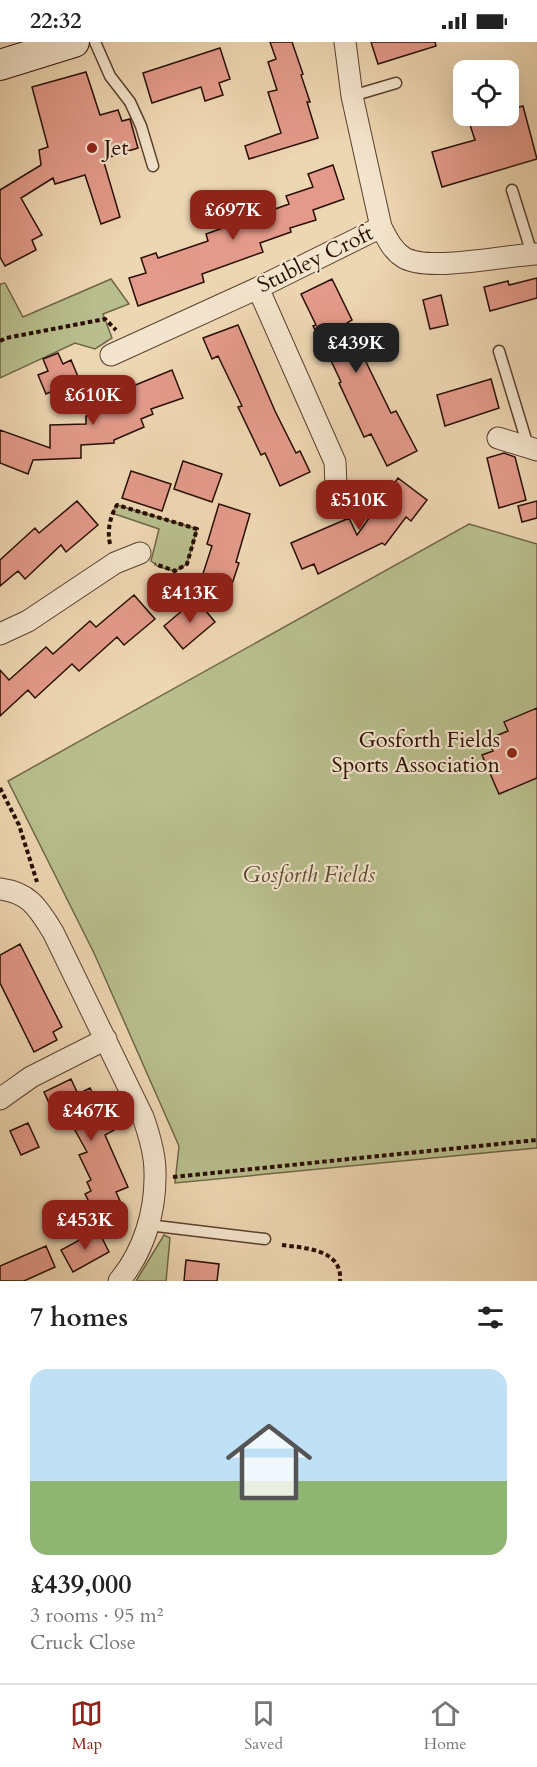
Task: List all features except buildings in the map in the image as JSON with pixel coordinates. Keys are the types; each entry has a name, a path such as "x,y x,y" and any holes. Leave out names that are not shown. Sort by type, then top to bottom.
{"main road":[{"path":"0,65 74,42"}],"street":[{"name":"Stubley Croft","path":"111,355 258,288 381,227 352,96 345,42"},
{"path":"381,227 394,249 404,257 418,263 534,254"},
{"path":"258,288 335,462 336,486"},
{"path":"498,438 532,448"},
{"path":"0,634 28,621 115,563 140,553"},
{"path":"0,889 26,898 38,908 53,932 144,1117 151,1141 155,1179 154,1201 140,1250 119,1281"},
{"path":"0,1099 31,1077 106,1039"}],"lane":[{"path":"95,42 110,76 130,102 141,126 153,166"},
{"path":"352,96 396,83"},
{"path":"512,189 534,254"},
{"path":"499,351 532,448"},
{"path":"148,1225 265,1239"}],"path":[{"path":"0,341 105,319 132,344"},
{"path":"0,788 19,825 38,886 38,908"},
{"path":"155,1179 537,1140"},
{"path":"282,1245 319,1250 329,1256 337,1265 339,1281"}],"green space":[{"path":"111,279 129,304 103,314 112,338 95,349 75,343 0,378 0,284 5,283 23,317"},
{"path":"117,505 197,529 187,564 175,571 159,567 151,561 159,529 112,513"},
{"name":"Gosforth Fields","path":"469,524 537,544 537,1148 175,1183 179,1146 94,953 8,781"},
{"path":"164,1235 170,1238 166,1281 136,1281"}],"place":[{"name":"Jet","path":"92,148"},
{"name":"Gosforth Fields Sports Association","path":"512,753"}]}
